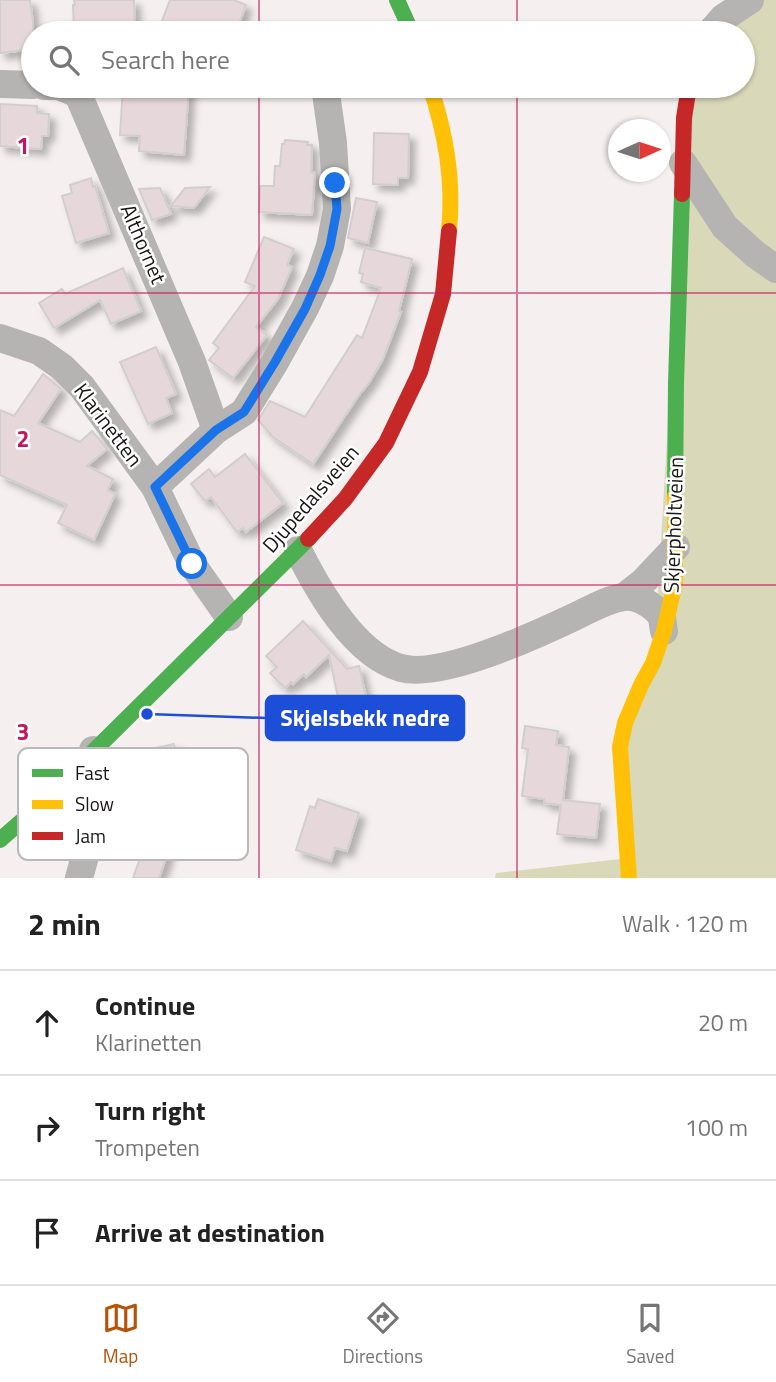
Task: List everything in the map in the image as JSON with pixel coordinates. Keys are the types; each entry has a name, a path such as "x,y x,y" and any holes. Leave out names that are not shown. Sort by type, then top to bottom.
{"street":[{"path":"397,0 407,21"},
{"path":"720,21 750,0"},
{"path":"0,84 21,85"},
{"name":"Althornet","path":"81,98 182,337 216,430"},
{"path":"155,487 216,430 244,412 305,309 330,246 337,209 333,143 327,98"},
{"name":"Djupedalsveien","path":"95,748 298,550 345,499 386,443 420,372 443,293 449,246 450,169 434,98"},
{"name":"Skjerpholtveien","path":"629,878 620,747 625,723 653,663 664,631 675,583 676,383 684,118 687,98"},
{"path":"683,163 725,227 776,269"},
{"name":"Klarinetten","path":"0,338 38,351 76,380 155,487 192,564 229,617"},
{"path":"298,550 316,586 334,613 375,654 402,668 433,668 528,639 607,602 624,597 643,582 676,547"},
{"path":"624,597 638,599 651,607 661,616 664,631"},
{"name":"Djupedalsveien","path":"0,840 18,824"},
{"path":"79,878 84,860"}],"green space":[{"path":"745,0 776,0 776,878 495,878 496,873 629,858 619,763 654,658 687,98 755,98 755,21 723,21"}],"building":[{"path":"0,0 30,0 33,21 21,21 21,50 0,53"},
{"path":"74,0 134,0 135,21 74,21"},
{"path":"170,0 234,0 246,5 240,21 162,21"},
{"path":"122,98 188,98 184,155 139,151 140,136 120,135"},
{"path":"0,104 37,106 37,113 49,114 48,136 42,136 41,149 0,146"},
{"path":"374,133 409,134 408,178 398,178 398,185 373,184"},
{"path":"285,140 308,142 307,145 312,145 311,172 315,173 312,215 259,212 260,186 274,186 275,166 280,166 282,144"},
{"path":"91,178 109,233 76,243 62,196 72,193 70,185"},
{"path":"210,187 194,208 171,206 185,188"},
{"path":"160,188 171,214 152,220 139,189"},
{"path":"356,198 377,202 368,243 348,238"},
{"path":"264,237 294,249 287,265 292,267 278,299 256,327 267,335 233,378 209,360 219,348 213,343 255,286 245,282"},
{"path":"365,248 412,259 399,311 401,312 383,359 313,464 273,437 258,420 270,401 305,417 357,335 362,338 381,288 361,282 363,274 359,273"},
{"path":"123,268 141,311 111,324 100,300 54,328 39,303 62,289 65,294"},
{"path":"156,347 176,394 166,398 172,413 148,424 120,362"},
{"path":"43,374 61,389 38,423 80,442 92,431 107,449 87,466 113,479 108,490 115,494 94,540 58,523 67,505 0,475 0,410 14,416"},
{"path":"245,454 283,503 246,532 243,528 237,532 211,497 205,501 191,484 209,469 215,477"},
{"path":"303,621 347,669 359,666 366,697 339,702 329,655 306,677 304,674 285,688 270,673 277,667 266,656"},
{"path":"525,726 558,731 556,745 569,747 563,800 600,804 596,838 557,834 561,805 522,796 528,749 522,748"},
{"path":"174,744 175,748 156,748"},
{"path":"318,799 359,813 347,851 335,848 331,861 296,850 310,806 315,808"},
{"path":"139,860 165,860 159,878 133,878"}],"traffic: fast":[{"path":"397,0 407,21"},
{"path":"675,497 682,194"},
{"path":"97,748 308,539"},
{"path":"0,840 18,824"}],"traffic: slow":[{"path":"433,98 447,158 449,231"},
{"path":"629,878 620,747 625,723 653,663 664,631 675,583 675,497"}],"traffic: jam":[{"path":"682,194 687,98"},
{"path":"308,539 345,499 386,443 420,372 443,294 449,231"}],"place":[{"name":"Skjelsbekk nedre","path":"147,714"}],"route":[{"path":"192,564 155,487 216,430 244,412 275,362 305,309 330,246 337,209 335,183"}]}
